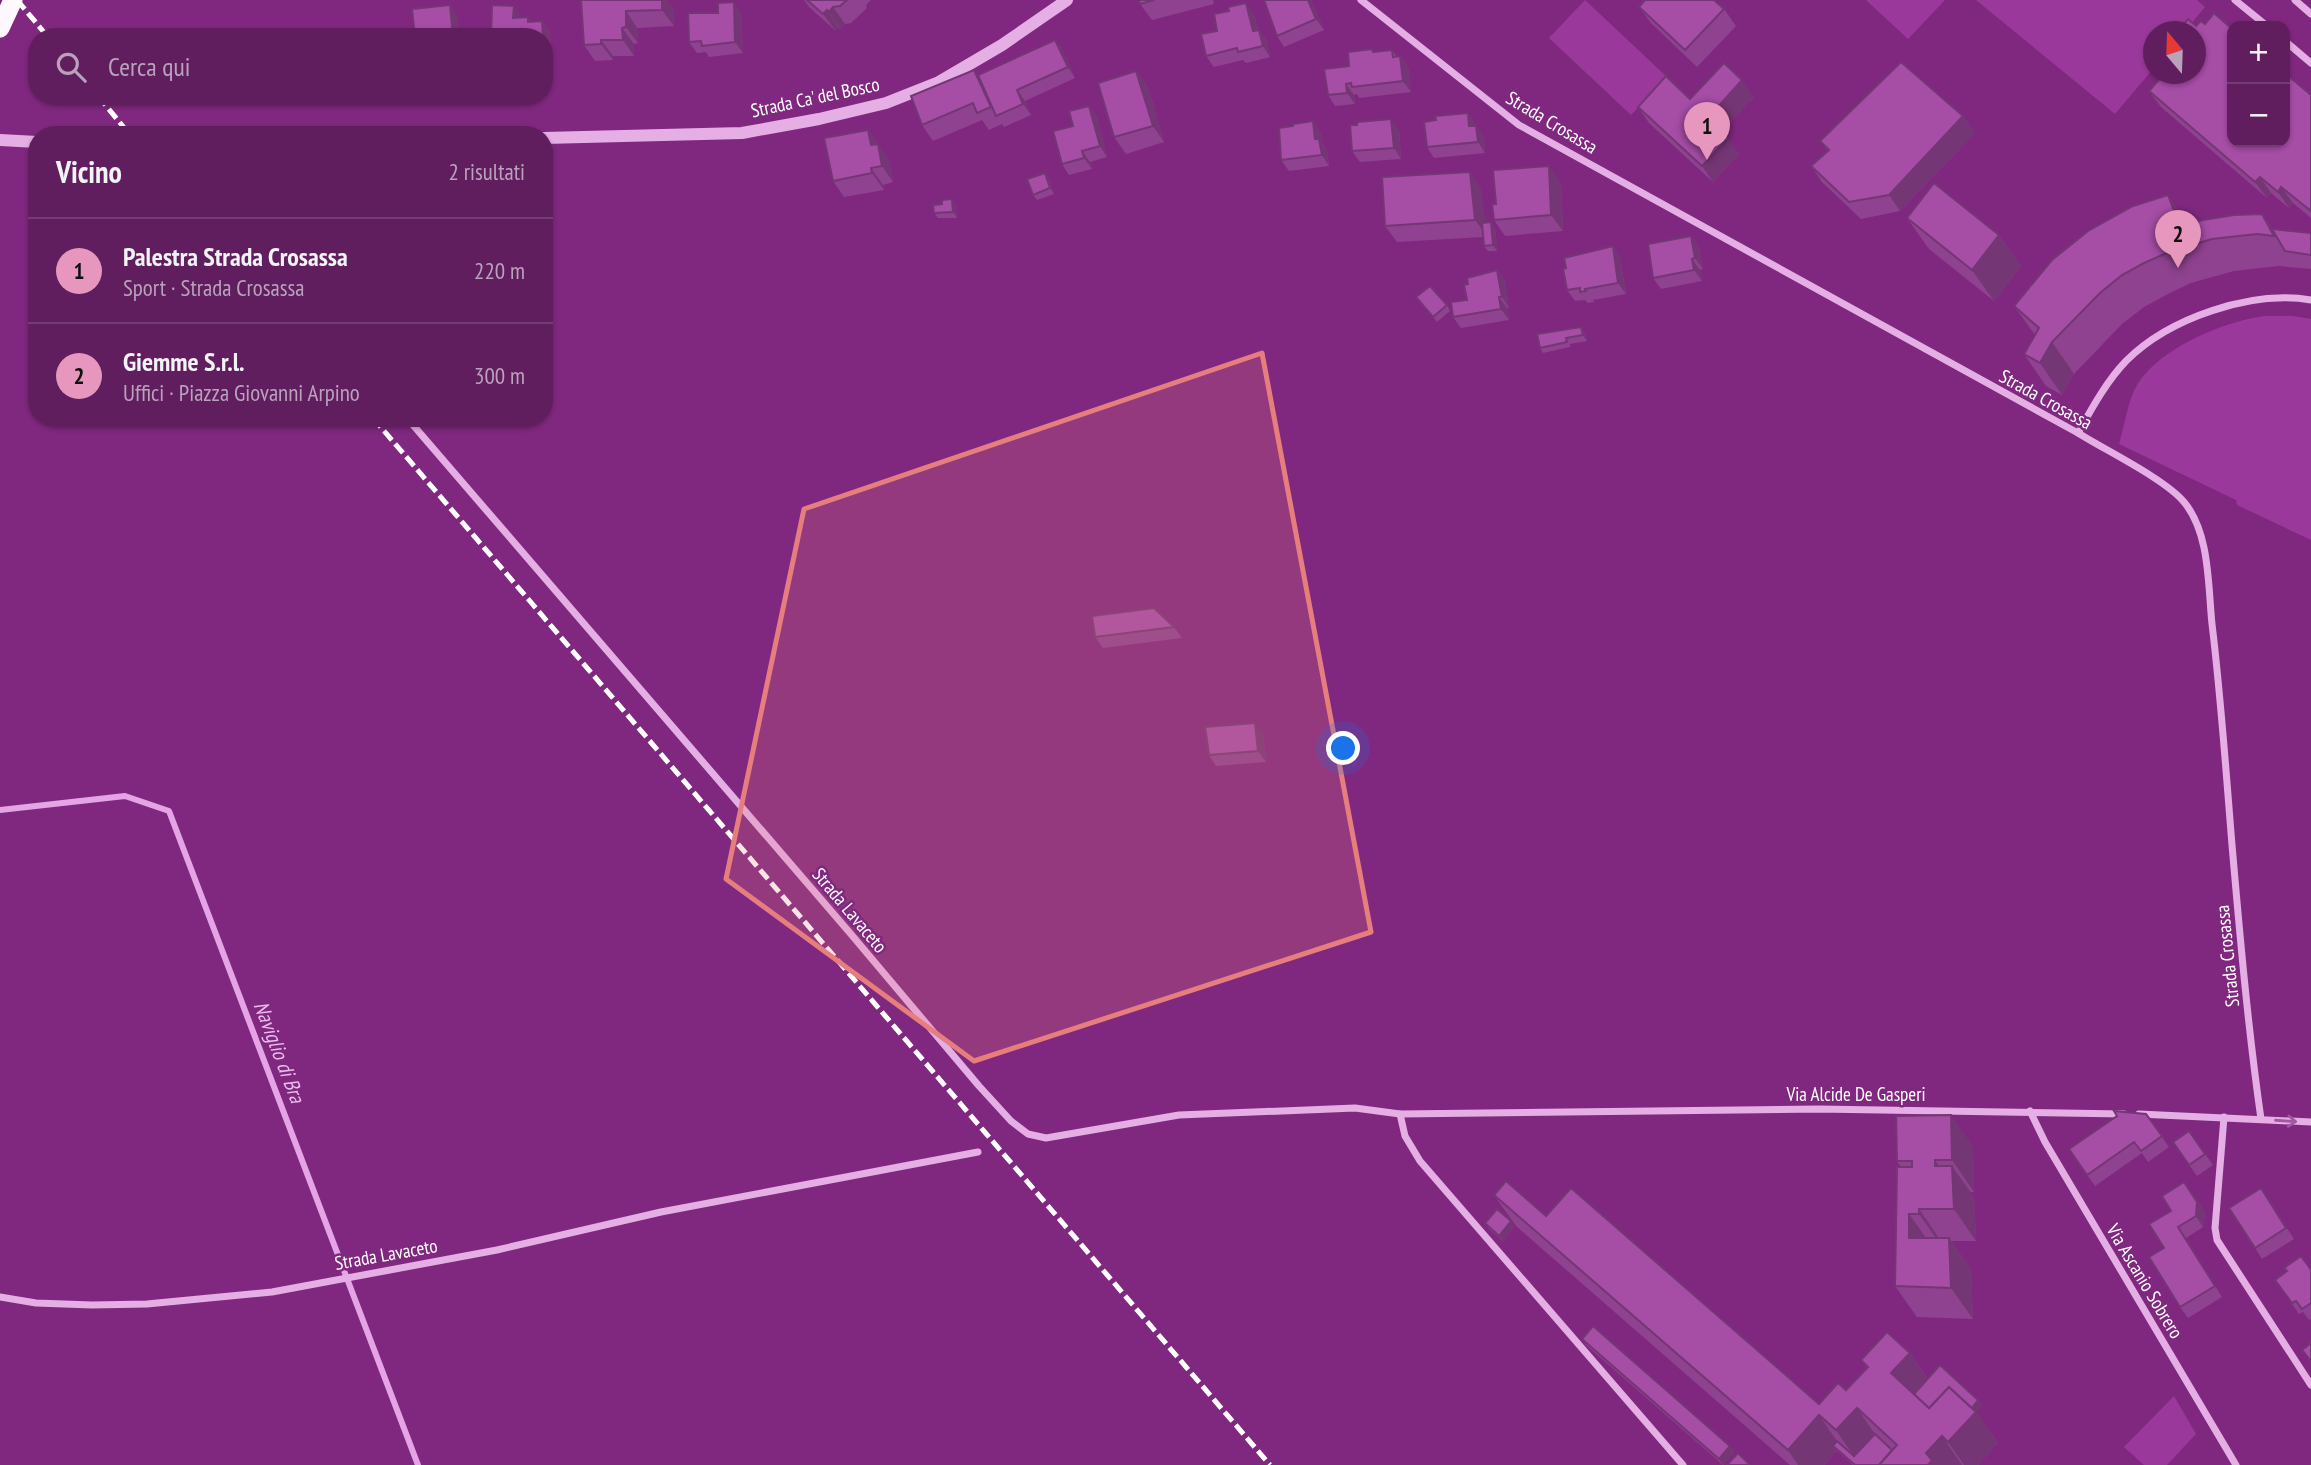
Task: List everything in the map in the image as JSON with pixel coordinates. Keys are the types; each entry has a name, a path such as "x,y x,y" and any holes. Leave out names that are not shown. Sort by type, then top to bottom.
{"highway":[{"path":"0,28 13,0"}],"street":[{"name":"Strada Ca' del Bosco","path":"553,138 742,133 886,103 939,82 1002,45 1067,0"},
{"name":"Strada Crosassa","path":"1361,0 1519,125 2078,433 2167,487 2184,502 2204,551 2261,1119"},
{"path":"2235,0 2261,21"},
{"path":"2295,0 2311,14"},
{"path":"2290,45 2311,63"},
{"path":"0,140 28,142"},
{"path":"2078,433 2097,399 2126,361 2164,333 2204,314 2245,300 2289,296 2311,300"},
{"name":"Strada Lavaceto","path":"415,427 979,1086 1011,1121 1028,1134 1046,1138 1179,1115 1355,1108 1400,1114"},
{"name":"Via Alcide De Gasperi","path":"1400,1114 1819,1109 2029,1111 2311,1122"},
{"name":"Via Ascanio Sobrero","path":"2029,1111 2236,1465"},
{"path":"1400,1114 1405,1136 1420,1161 1683,1465"},
{"path":"2224,1117 2215,1228 2217,1240 2311,1385"},
{"name":"Strada Lavaceto","path":"0,1297 36,1303 92,1306 146,1304 272,1292 498,1250 766,1191 978,1152"}],"highlighted area":[{"path":"1262,353 1371,932 974,1061 726,879 804,509"}],"shaded area":[{"path":"1585,0 1667,77 1631,115 1549,38"},
{"path":"1866,0 1945,0 1908,39"},
{"path":"1976,0 2197,0 2205,7 2193,21 2143,21 2143,81 2115,114"},
{"path":"2265,316 2311,319 2311,540 2237,505 2236,500 2119,444 2133,393 2146,373 2159,361 2193,339 2230,324"},
{"path":"2174,1396 2196,1434 2167,1465 2144,1465 2124,1447"}],"building":[{"path":"581,0 662,0 662,10 626,11 626,27 622,28 623,40 601,40 601,44 584,45"},
{"path":"807,0 847,0 823,14"},
{"path":"1264,0 1308,0 1316,19 1277,36"},
{"path":"1645,0 1714,0 1724,9 1685,50 1639,7"},
{"path":"734,2 735,42 702,46 701,41 689,42 688,13 718,13 718,3"},
{"path":"1246,3 1253,31 1259,30 1263,46 1238,52 1237,48 1206,56 1201,34 1217,31 1214,14"},
{"path":"450,5 452,28 414,28 412,9"},
{"path":"492,5 514,6 513,18 528,17 528,22 542,21 542,28 491,28"},
{"path":"2214,13 2227,25 2227,147 2290,147 2290,77 2311,95 2311,211 2281,187 2278,192 2260,177 2255,182 2149,91 2155,84 2206,84 2206,23"},
{"path":"1055,40 1068,67 1017,90 1023,104 996,116 978,75"},
{"path":"1372,49 1373,52 1392,50 1393,57 1400,56 1403,81 1352,87 1351,83 1346,84 1347,93 1328,95 1324,69 1349,66 1348,52"},
{"path":"1901,62 1963,116 1889,195 1849,202 1811,166 1829,150 1820,141"},
{"path":"1724,63 1742,80 1707,119 1728,138 1702,166 1638,107 1666,76 1690,99"},
{"path":"974,70 991,107 977,113 973,103 922,125 911,96"},
{"path":"1136,71 1153,126 1114,137 1098,83"},
{"path":"1089,106 1100,146 1082,151 1084,158 1062,164 1053,131 1073,126 1069,111"},
{"path":"1468,113 1469,126 1476,126 1478,142 1427,147 1424,122 1436,120 1435,116"},
{"path":"1391,119 1394,148 1352,151 1350,125"},
{"path":"1313,121 1315,139 1319,139 1322,155 1281,160 1279,128"},
{"path":"868,130 871,145 878,144 882,166 871,168 872,173 833,181 824,138"},
{"path":"1549,166 1551,215 1494,220 1492,204 1496,204 1493,170"},
{"path":"1470,172 1475,220 1385,226 1382,177"},
{"path":"1045,173 1050,188 1033,195 1027,179"},
{"path":"1934,183 1999,235 1972,270 1907,218"},
{"path":"2168,195 2179,224 2234,215 2262,214 2274,236 2257,234 2212,239 2144,263 2122,275 2100,293 2052,342 2040,363 2024,354 2039,328 2014,306 2052,260 2088,231 2133,206"},
{"path":"952,199 953,212 934,213 933,205"},
{"path":"1491,222 1493,245 1484,246 1482,223"},
{"path":"2272,229 2311,233 2311,255 2285,251"},
{"path":"1691,236 1694,270 1653,278 1648,244"},
{"path":"1613,246 1618,283 1580,292 1580,288 1567,290 1564,258"},
{"path":"1497,270 1502,297 1499,297 1501,309 1453,317 1451,302 1467,300 1464,285 1468,284 1467,278"},
{"path":"1430,286 1447,305 1433,317 1416,297"},
{"path":"1581,327 1583,335 1540,348 1537,334"},
{"path":"1154,608 1174,627 1095,637 1092,616"},
{"path":"1255,723 1258,751 1209,755 1205,727"},
{"path":"2114,1111 2146,1114 2162,1136 2141,1151 2134,1142 2087,1175 2069,1149 2117,1116"},
{"path":"1951,1115 1952,1160 1935,1160 1935,1166 1952,1166 1954,1209 1919,1209 1919,1214 1909,1214 1909,1238 1949,1238 1951,1288 1895,1286 1897,1167 1912,1167 1912,1161 1897,1161 1896,1116"},
{"path":"2189,1131 2205,1154 2189,1165 2173,1142"},
{"path":"1506,1181 1546,1216 1571,1188 1819,1404 1838,1383 1846,1390 1868,1367 1861,1360 1887,1332 1910,1353 1891,1373 1929,1408 1949,1387 1976,1412 1948,1442 1942,1436 1926,1453 1932,1460 1928,1465 1879,1465 1897,1445 1857,1408 1836,1430 1819,1415 1788,1450 1494,1195"},
{"path":"2184,1182 2197,1202 2196,1216 2178,1227 2215,1286 2180,1307 2149,1257 2164,1248 2149,1224 2171,1211 2162,1196"},
{"path":"2261,1188 2286,1228 2255,1248 2229,1208"},
{"path":"1497,1209 1511,1221 1499,1236 1485,1223"},
{"path":"2301,1256 2311,1270 2311,1303 2302,1309 2296,1301 2292,1303 2275,1280 2287,1271 2284,1268"},
{"path":"1593,1326 1730,1446 1719,1459 1582,1339"},
{"path":"2311,1343 2311,1361 2302,1350"},
{"path":"1940,1365 1978,1400 1972,1408 1949,1387 1929,1408 1914,1394"},
{"path":"1875,1434 1892,1450 1879,1465 1855,1465 1833,1446 1837,1441 1854,1456"},
{"path":"1738,1453 1750,1465 1727,1465"}],"waterway":[{"name":"Naviglio di Bra","path":"0,810 125,796 169,811 418,1465"}],"railway":[{"path":"17,0 40,28"},
{"path":"105,105 123,126"},
{"path":"381,427 1270,1465"}],"place":[{"name":"Palestra Strada Crosassa","path":"1707,160"},
{"name":"Giemme S.r.l.","path":"2178,268"}]}
